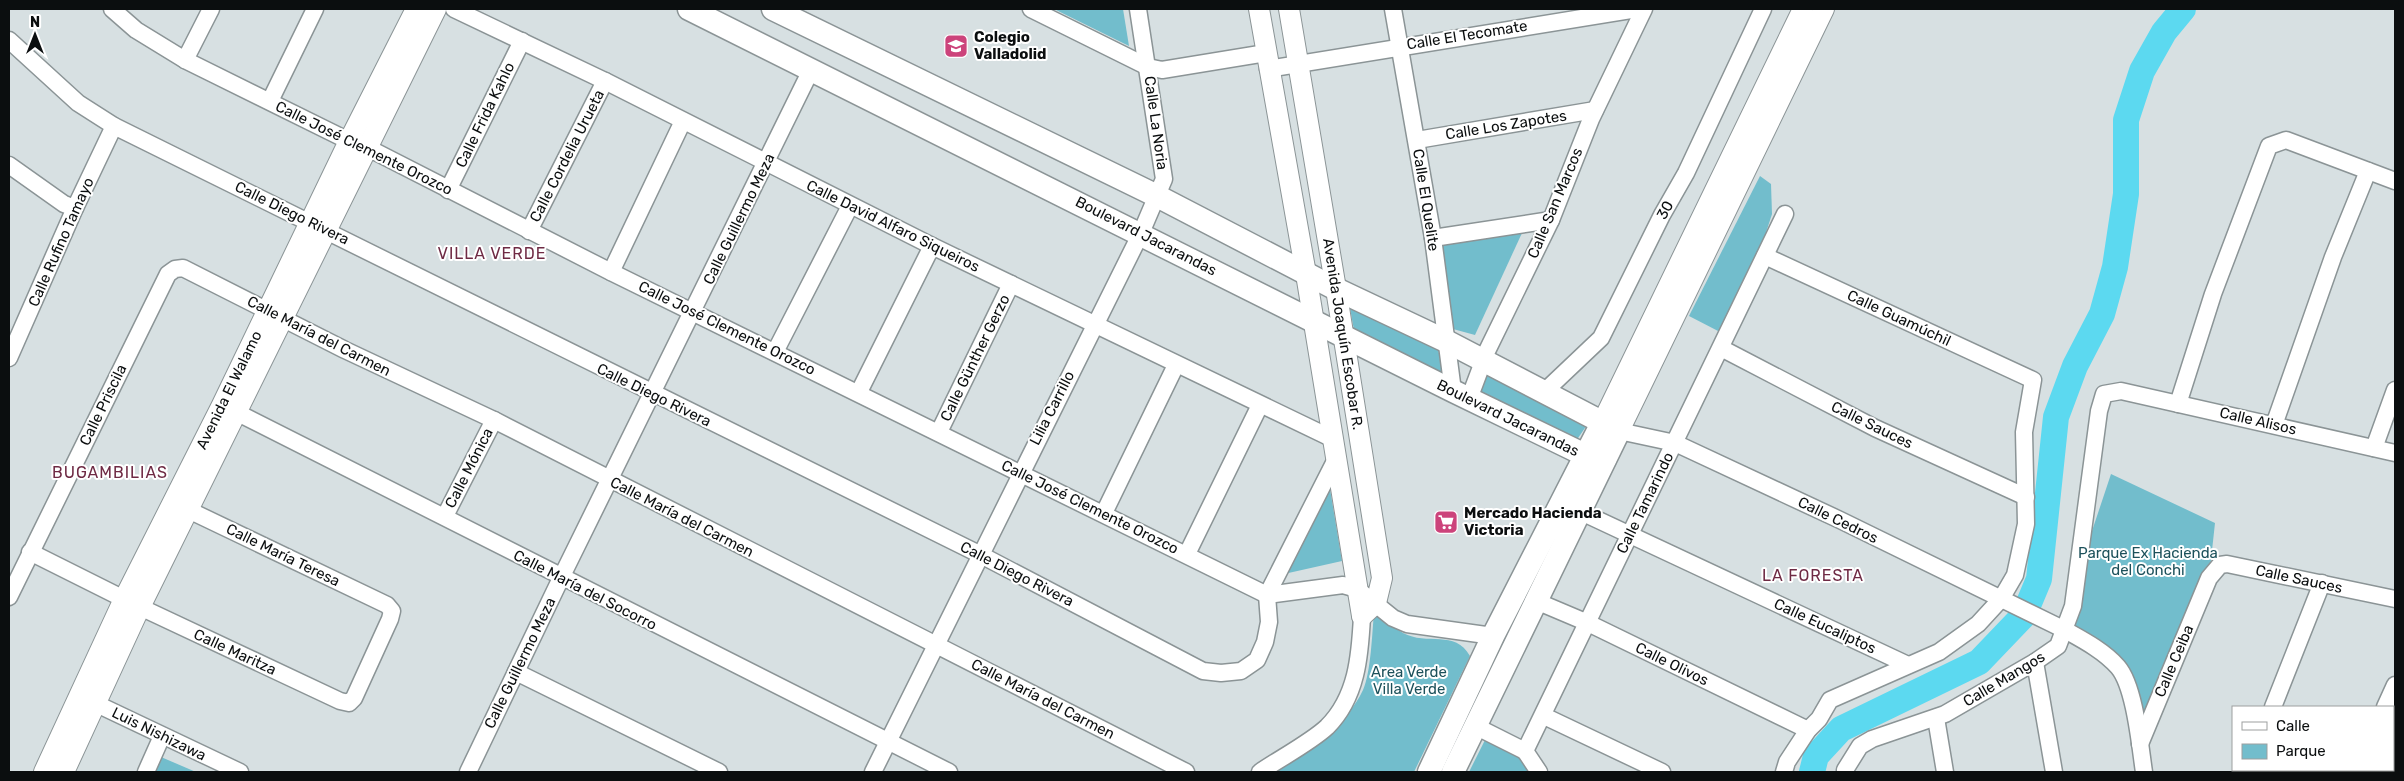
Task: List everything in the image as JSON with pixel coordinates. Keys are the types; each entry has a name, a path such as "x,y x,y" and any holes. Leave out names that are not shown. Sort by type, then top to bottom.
{"main road":[{"name":"Boulevard Jacarandas","path":"689,9 1141,233 1461,395 1596,457"},
{"path":"773,9 1157,196 1306,274 1446,341 1482,362 1610,427 1596,457 1493,636 1429,772"},
{"path":"1453,772 1579,511 1596,457"}],"street":[{"name":"Calle José Clemente Orozco","path":"112,9 136,30 185,60 1267,595"},
{"path":"185,60 211,9"},
{"path":"270,101 315,9"},
{"name":"Avenida El Walamo","path":"44,772 87,699 132,603 230,409 358,144 416,9"},
{"name":"Avenida El Walamo","path":"358,144 436,9"},
{"name":"Calle David Alfaro Siqueiros","path":"454,9 605,81 850,206 1176,365 1334,439"},
{"path":"1031,9 1148,67 1162,70 1267,61 1297,64"},
{"name":"Calle La Noria","path":"1138,9 1164,179 1141,233"},
{"name":"Avenida Joaquín Escobar R.","path":"1259,9 1334,439 1357,589 1369,610"},
{"name":"Avenida Joaquín Escobar R.","path":"1289,9 1344,336 1382,578 1369,610"},
{"name":"Calle El Quelite","path":"1393,9 1433,238 1446,341 1461,395"},
{"name":"Calle El Tecomate","path":"1297,64 1637,9"},
{"name":"Calle San Marcos","path":"1461,395 1482,362 1551,220 1595,110 1644,9"},
{"name":"30","path":"1544,393 1601,338 1662,216 1686,173 1763,9"},
{"path":"1610,427 1803,9"},
{"path":"1610,427 1824,9"},
{"name":"Calle Diego Rivera","path":"9,40 78,102 114,126 319,226 652,394 980,554 1203,671 1221,674 1241,671 1257,660 1265,642 1269,622 1267,595"},
{"name":"Calle Frida Kahlo","path":"448,190 522,41"},
{"name":"Calle Guillermo Meza","path":"472,771 516,672 561,578 811,70"},
{"name":"Calle Cordelia Urueta","path":"529,231 605,81"},
{"name":"Calle Los Zapotes","path":"1417,140 1595,110"},
{"path":"611,272 683,121"},
{"name":"Calle Rufino Tamayo","path":"9,358 75,208 114,126"},
{"path":"2178,404 2213,294 2270,146 2286,140 2395,181"},
{"path":"9,165 64,204 75,208"},
{"path":"2274,425 2333,257 2368,171"},
{"path":"775,352 850,206"},
{"name":"Calle Tamarindo","path":"1525,751 1544,716 1629,534 1785,214"},
{"path":"1433,238 1551,220"},
{"name":"Lilia Carrillo","path":"873,772 1094,324 1141,233"},
{"path":"859,392 932,246"},
{"name":"Calle Guamúchil","path":"1765,256 2033,380 2024,432 2026,497"},
{"name":"Calle María del Carmen","path":"175,269 183,268 345,350 494,420 610,481 936,644 1186,772"},
{"name":"Calle Priscila","path":"9,597 168,274 175,269"},
{"name":"Calle Günther Gerzo","path":"939,432 1011,284"},
{"name":"Calle Sauces","path":"1721,348 1874,428 2026,497"},
{"path":"1104,513 1176,365"},
{"path":"2374,448 2395,390"},
{"name":"Calle Alisos","path":"2121,391 2395,453"},
{"name":"Calle Mangos","path":"1845,771 1860,746 1872,739 1936,718 2035,662 2058,646 2058,627 2073,606 2101,400 2104,394 2121,391"},
{"path":"1187,554 1260,405"},
{"name":"Calle María del Socorro","path":"230,409 445,516 561,578 949,772"},
{"name":"Calle Mónica","path":"445,516 494,420"},
{"name":"Calle Cedros","path":"1610,427 1675,443 1840,520 2058,627"},
{"path":"1267,595 1336,459"},
{"path":"1784,772 1787,762 1808,730 1819,719 1830,700 1939,652 2006,602 2020,556 2026,524 2026,497"},
{"name":"Calle María Teresa","path":"181,506 387,605 392,611"},
{"name":"Calle Eucaliptos","path":"1579,511 1908,665"},
{"name":"Calle Maritza","path":"30,552 132,603 340,701 349,703 354,698 392,611"},
{"name":"Calle Sauces","path":"2209,578 2214,569 2220,565 2227,564 2395,599"},
{"name":"Calle Ceiba","path":"2140,744 2209,578"},
{"path":"2273,706 2322,583"},
{"path":"1267,595 1344,585 1357,589"},
{"name":"Calle Olivos","path":"1536,602 1588,623 1808,730"},
{"path":"1260,772 1326,727 1346,701 1360,658 1369,610 1407,624 1493,636"},
{"name":"Calle Ceiba","path":"2058,627 2094,646 2119,668 2131,694 2144,772"},
{"path":"2035,662 2054,772"},
{"path":"516,672 719,772"},
{"path":"2385,706 2395,685"},
{"name":"Avenida El Walamo","path":"64,772 87,699"},
{"name":"Luis Nishizawa","path":"87,699 240,772"},
{"path":"1544,716 1662,772"},
{"path":"1936,718 1945,772"},
{"path":"1475,726 1525,751 1539,772"},
{"path":"146,772 162,736"}],"green space":[{"path":"1054,9 1123,9 1129,46"},
{"path":"1760,176 1771,184 1772,214 1761,248 1720,332 1689,316"},
{"path":"1522,233 1475,335 1453,329 1442,245"},
{"path":"1349,303 1438,348 1443,377 1354,330"},
{"path":"1486,371 1587,425 1576,441 1480,393"},
{"path":"1326,465 1342,561 1275,576"},
{"name":"Parque Ex Hacienda del Conchi","path":"2111,474 2215,523 2209,578 2140,744 2125,678 2066,626 2078,573"},
{"name":"Area Verde Villa Verde","path":"1374,613 1412,637 1449,640 1457,643 1470,656 1414,772 1273,772 1324,737 1346,716 1355,703 1363,690 1368,673"},
{"path":"1485,740 1521,755 1531,772 1469,772"},
{"path":"161,757 196,772 154,772"}],"waterway":[{"path":"1812,772 1816,756 1841,729 1979,662 2024,615 2039,579 2056,417 2075,366 2102,314 2115,267 2126,194 2126,120 2142,71 2164,32 2183,9"}],"place":[{"name":"Colegio Valladolid","path":"956,46"},
{"name":"Mercado Hacienda Victoria","path":"1446,522"}],"district":[{"name":"VILLA VERDE","path":"492,253"},
{"name":"BUGAMBILIAS","path":"110,472"},
{"name":"LA FORESTA","path":"1813,575"}]}
